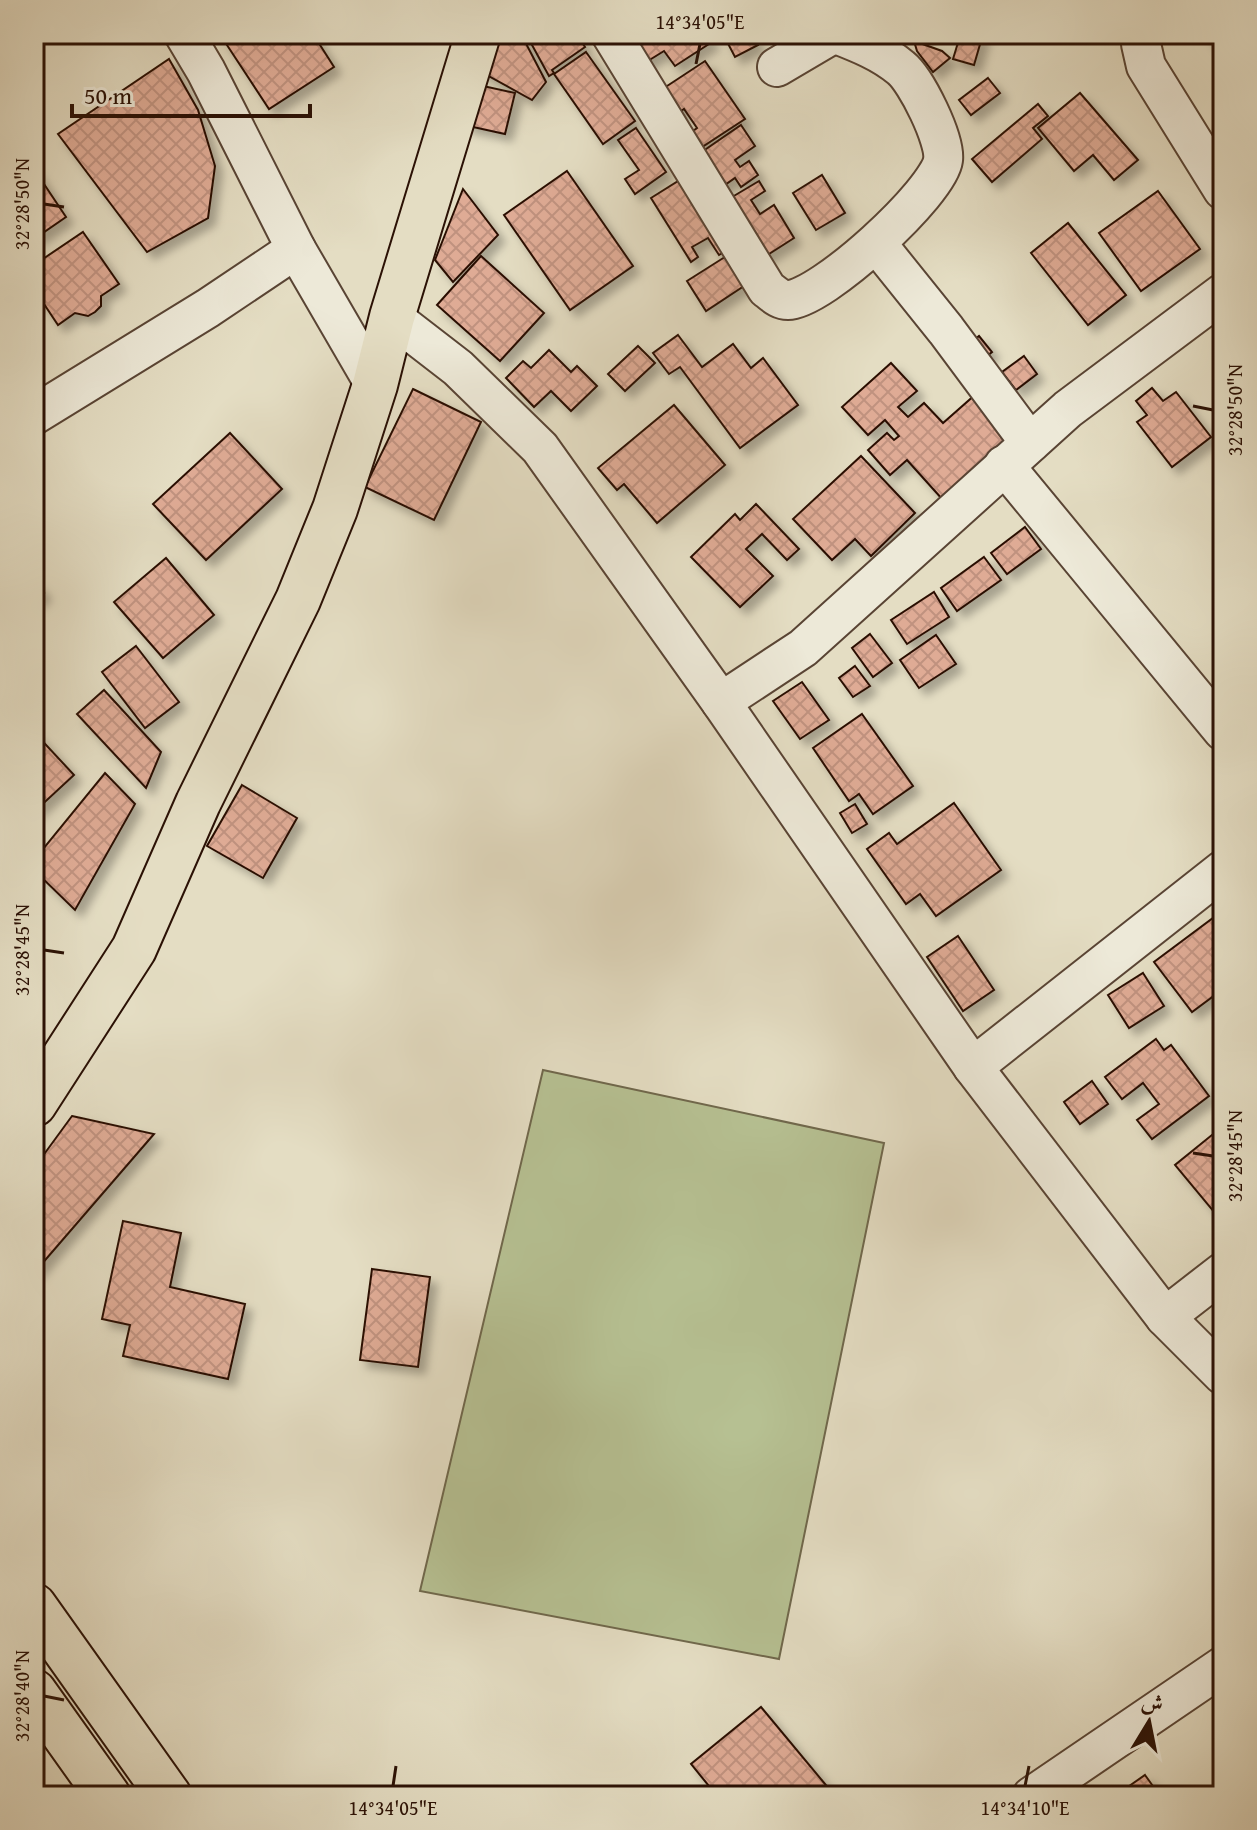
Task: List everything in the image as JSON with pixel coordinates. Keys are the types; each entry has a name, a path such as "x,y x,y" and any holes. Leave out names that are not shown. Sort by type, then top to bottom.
{"main road":[{"path":"34,1104 141,935 198,803 298,600 335,509 375,385 392,317 478,34"},
{"path":"34,1606 169,1796"},
{"path":"34,1692 108,1796"}],"street":[{"path":"184,34 206,71 296,249 375,385"},
{"path":"611,34 767,289 776,297 787,300 803,297 877,244 934,179 943,162 942,146 929,111 904,70 880,53 835,34 777,67"},
{"path":"1142,34 1146,66 1223,190"},
{"path":"877,244 946,330 1017,454 1223,731"},
{"path":"34,415 208,308 296,249"},
{"path":"721,702 803,648 941,527 1017,454 1108,377 1223,293"},
{"path":"392,317 458,368 540,448 721,702 973,1067 1165,1317 1223,1375"},
{"path":"973,1067 1223,870"},
{"path":"1165,1317 1223,1272"},
{"path":"1032,1796 1223,1666"}],"green space":[{"path":"543,1070 884,1143 779,1659 420,1591"}],"building":[{"path":"313,34 334,67 269,109 221,36"},
{"path":"487,34 521,34 546,82 532,100 476,69"},
{"path":"526,34 576,34 585,47 552,70 554,73 549,76"},
{"path":"623,34 706,34 712,42 675,66 664,51 643,64"},
{"path":"723,34 752,34 758,45 735,57"},
{"path":"953,34 983,34 974,65 953,59 960,36"},
{"path":"1204,34 1223,34 1223,49 1220,52"},
{"path":"914,41 942,51 950,58 933,72 917,51"},
{"path":"586,52 635,121 603,144 554,74"},
{"path":"169,59 198,110 215,166 208,218 147,252 58,134"},
{"path":"705,61 745,119 699,149 689,134 697,128 684,109 671,118 655,94"},
{"path":"988,78 1000,93 971,115 959,100"},
{"path":"474,84 515,93 505,134 464,125"},
{"path":"1080,93 1138,160 1114,180 1093,155 1074,171 1038,128"},
{"path":"1038,104 1048,116 1033,128 1042,139 992,182 972,159"},
{"path":"741,125 755,146 735,160 740,167 749,161 758,175 741,187 735,178 719,189 696,156"},
{"path":"636,128 666,172 635,194 625,179 639,170 618,140"},
{"path":"34,169 66,217 34,239"},
{"path":"567,171 633,266 570,310 504,215"},
{"path":"691,173 736,245 719,255 708,238 692,247 698,257 691,262 651,198"},
{"path":"822,175 845,213 816,230 793,193"},
{"path":"759,181 765,191 751,200 760,214 774,205 794,238 758,261 722,203"},
{"path":"463,189 498,235 453,282 435,260"},
{"path":"1158,191 1200,249 1141,291 1099,233"},
{"path":"1068,223 1126,295 1088,325 1031,253"},
{"path":"83,232 119,284 101,296 101,306 95,312 88,316 75,313 58,325 34,289 34,265"},
{"path":"728,255 747,284 706,311 687,281"},
{"path":"481,256 544,313 500,361 437,305"},
{"path":"678,335 702,367 733,344 751,368 763,358 798,405 740,448 680,367 669,374 653,353"},
{"path":"979,336 992,352 977,364 965,348"},
{"path":"638,346 655,363 625,391 608,374"},
{"path":"549,350 571,372 577,366 597,386 571,411 551,391 534,407 506,378 523,361 531,368"},
{"path":"1024,356 1037,374 1016,390 1002,372"},
{"path":"891,363 917,391 898,407 908,417 924,403 943,423 976,394 1015,436 943,500 907,460 890,475 868,450 887,433 894,440 899,436 885,420 868,435 842,407"},
{"path":"1152,388 1163,401 1176,392 1211,437 1172,467 1137,422 1147,415 1136,401"},
{"path":"413,389 481,422 434,520 365,487"},
{"path":"674,405 725,465 657,523 624,484 617,490 598,468"},
{"path":"230,433 282,489 206,560 153,504"},
{"path":"861,456 915,513 871,556 855,539 832,560 793,519"},
{"path":"756,504 799,549 787,560 762,534 746,549 773,576 740,607 691,557 735,514 740,520"},
{"path":"1025,527 1041,549 1007,574 991,553"},
{"path":"984,557 1001,580 957,611 941,588"},
{"path":"166,558 214,615 163,658 114,602"},
{"path":"34,582 44,593 34,602"},
{"path":"934,592 949,617 907,644 891,620"},
{"path":"870,634 892,663 873,677 852,648"},
{"path":"936,635 956,664 919,688 900,660"},
{"path":"136,646 179,702 145,728 102,672"},
{"path":"855,666 870,686 853,697 839,678"},
{"path":"802,682 829,720 800,739 773,701"},
{"path":"104,690 161,752 146,788 77,714"},
{"path":"862,714 913,786 873,814 859,794 849,801 813,748"},
{"path":"34,732 74,775 34,812"},
{"path":"105,773 135,804 75,910 34,870 34,860"},
{"path":"242,785 297,818 263,878 207,846"},
{"path":"954,803 1001,870 936,916 920,894 906,904 867,849 889,833 897,844"},
{"path":"855,804 867,824 852,833 840,813"},
{"path":"1217,915 1223,923 1223,989 1192,1012 1154,962"},
{"path":"958,936 994,990 963,1011 927,957"},
{"path":"1143,973 1164,1006 1129,1028 1108,995"},
{"path":"1156,1039 1164,1050 1171,1045 1209,1096 1152,1139 1137,1120 1159,1104 1143,1083 1122,1099 1105,1077"},
{"path":"1092,1081 1108,1104 1080,1124 1064,1102"},
{"path":"72,1116 154,1134 34,1273 34,1168"},
{"path":"1223,1126 1223,1215 1219,1218 1175,1165"},
{"path":"123,1221 181,1233 170,1287 245,1304 228,1379 123,1356 130,1325 102,1319"},
{"path":"372,1269 430,1277 418,1367 360,1360"},
{"path":"761,1707 830,1790 823,1796 717,1796 691,1764"},
{"path":"1145,1775 1160,1796 1130,1796 1125,1789"}]}
